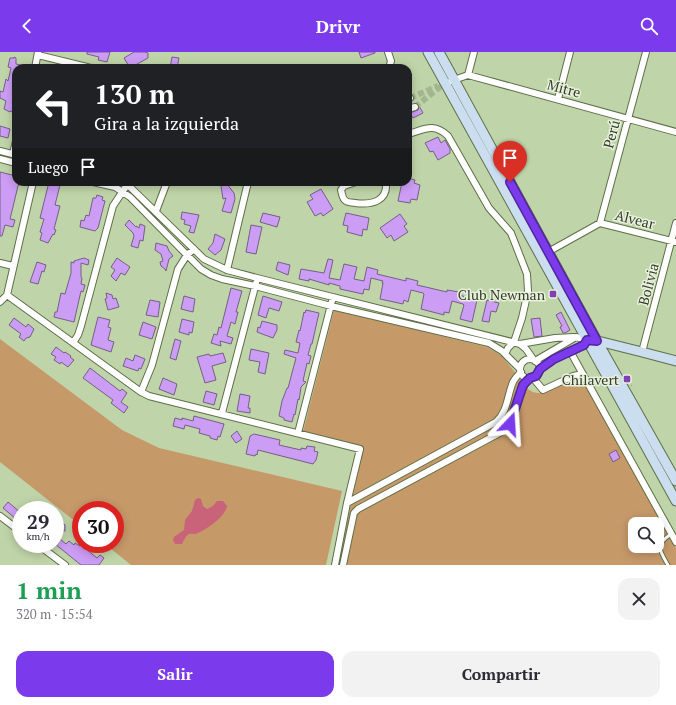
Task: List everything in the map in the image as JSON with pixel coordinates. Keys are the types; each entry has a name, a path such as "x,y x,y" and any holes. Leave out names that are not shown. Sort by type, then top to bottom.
{"main road":[{"path":"428,52 450,81 548,252 676,501"},
{"path":"439,52 450,81 592,340 676,481"},
{"path":"592,340 676,361"}],"street":[{"path":"388,52 391,61 390,64"},
{"path":"450,81 468,75 474,52"},
{"path":"558,99 570,52"},
{"name":"Perú","path":"600,223 646,52"},
{"path":"35,64 38,54 76,64"},
{"name":"Mitre","path":"468,75 676,132"},
{"path":"412,133 428,127 439,129 448,136 489,208 511,233 527,274 528,282 517,343"},
{"path":"0,151 12,154"},
{"path":"0,159 12,162"},
{"path":"0,302 7,295 32,186"},
{"path":"111,186 122,191 143,210 201,269 211,275 331,306 489,343 505,354 524,376 531,378 543,390 573,376 583,374"},
{"path":"74,343 81,326 113,206 124,186"},
{"path":"128,186 156,211 204,259 227,270 517,343 526,349 539,364 540,369"},
{"path":"156,211 165,186"},
{"path":"227,270 247,186"},
{"path":"344,186 341,190 343,199 346,202 361,204 378,201 384,194 385,186"},
{"name":"Alvear","path":"548,252 600,223 674,241"},
{"name":"Bolivia","path":"642,352 674,241 676,223"},
{"path":"141,392 152,365 178,269 187,255 194,249"},
{"path":"0,263 13,266"},
{"path":"222,413 257,278"},
{"path":"7,295 141,392 149,396 222,413 360,449 347,503 335,565"},
{"path":"298,433 333,297"},
{"path":"505,354 508,348 517,343 576,337 592,340"},
{"path":"347,503 496,422 502,417 513,381 524,361 527,359 534,360 576,337"},
{"path":"343,565 354,513 358,509 504,430 510,424 523,385 538,374 540,369 554,359 592,340"},
{"path":"570,351 676,542"},
{"path":"0,516 12,525"},
{"path":"50,553 65,565"}],"lane":[{"path":"668,565 660,552 660,545 663,540 671,534"}],"path":[{"path":"628,379 632,385 632,390"}],"shaded area":[{"path":"334,310 487,347 502,356 529,390 536,393 551,390 572,379 578,378 584,380 659,517 628,517 628,553 664,553 664,526 676,548 676,565 338,565 363,447 303,432"},
{"path":"0,339 122,430 159,448 342,491 326,565 131,565 116,553 124,553 124,501 72,501 72,519 64,513 64,501 49,501 0,462"},
{"path":"198,498 201,499 203,506 207,509 213,506 217,501 223,501 227,506 226,510 216,522 197,534 189,534 182,544 175,544 173,540 174,537 184,530 185,520 192,511 195,500"}],"building":[{"path":"87,52 110,52 107,62 98,60 99,57 87,54"},
{"path":"134,52 148,53 148,58 137,64 128,64 124,58"},
{"path":"359,52 375,52 375,53 361,58"},
{"path":"172,57 179,58 178,64 171,64"},
{"path":"10,58 16,58 16,64 12,64 12,111 10,112 4,109 6,101 0,98 0,91 3,92 6,79 8,81 11,68 8,67"},
{"path":"419,106 423,113 413,118 412,112 418,110"},
{"path":"0,126 10,129 8,138 0,136"},
{"path":"438,137 441,143 445,140 450,149 450,153 438,160 433,151 430,152 425,143"},
{"path":"0,172 12,175 12,186 18,186 10,219 15,220 13,227 5,225 2,236 0,236"},
{"path":"412,179 415,180 414,183 420,185 417,200 411,199 410,203 398,201 401,186 412,186"},
{"path":"48,186 60,186 55,205 60,206 54,229 56,230 48,243 40,240 42,233 40,232 44,219 40,218"},
{"path":"221,186 229,186 234,193 235,199 231,213 222,211 226,198 223,199"},
{"path":"321,189 333,209 323,216 321,213 315,216 307,202 313,199 310,195"},
{"path":"97,195 103,197 102,200 105,201 98,228 95,231 80,227 81,220 84,221 86,215 89,216 93,198 96,198"},
{"path":"182,212 199,215 194,233 189,232 191,226 184,224 185,220 181,219"},
{"path":"263,213 280,217 277,227 260,222"},
{"path":"346,213 369,218 367,230 363,229 362,236 347,232 348,226 343,225"},
{"path":"400,214 407,224 404,226 408,232 394,241 391,235 387,238 380,228"},
{"path":"129,220 136,227 139,228 140,224 145,226 143,241 140,240 138,248 131,246 134,236 125,225"},
{"path":"251,225 262,227 256,254 246,252"},
{"path":"215,234 225,239 221,250 215,255 208,249 213,243"},
{"path":"156,243 167,246 173,256 169,259 166,271 161,266 160,262 163,261 161,254 155,250"},
{"path":"84,258 89,260 88,265 81,263 81,284 85,285 83,292 81,291 74,322 54,317 55,312 57,312 61,293 65,294 71,273 71,262 74,263 74,261"},
{"path":"117,258 130,267 125,275 121,273 116,281 111,276 115,270 111,267"},
{"path":"328,259 333,260 329,278 340,280 344,264 357,267 354,279 364,281 367,267 378,270 377,274 406,281 406,278 418,281 417,285 447,292 447,290 459,292 459,295 477,300 472,322 460,319 464,305 452,301 449,313 444,312 444,315 421,309 424,294 411,290 408,302 404,300 403,304 380,299 383,281 371,278 369,290 364,289 363,294 340,289 340,286 329,283 329,285 309,279 309,281 299,279 301,269 324,273"},
{"path":"37,262 46,265 44,272 42,271 38,284 30,282"},
{"path":"278,262 290,265 288,275 276,270"},
{"path":"231,288 242,291 236,312 238,312 235,324 231,322 227,336 233,338 231,344 220,341 221,346 211,343 214,334 217,335 219,327 221,328"},
{"path":"106,293 112,295 113,299 116,298 119,307 108,310 105,299 107,298"},
{"path":"184,296 195,299 193,312 181,309"},
{"path":"263,296 282,302 279,311 269,308 266,318 258,315"},
{"path":"150,300 160,302 158,317 146,315"},
{"path":"487,300 499,303 496,312 491,311 489,322 482,321"},
{"path":"306,310 319,313 308,355 311,356 309,364 307,363 303,381 306,382 301,387 299,400 298,399 292,422 284,420 284,418 279,416 282,401 288,388 296,358 284,354 285,350 298,353 300,343 296,342 304,312 305,313"},
{"path":"561,312 570,330 565,333 563,333 560,327 562,326 556,315"},
{"path":"98,317 110,320 108,327 111,328 108,340 114,342 111,352 91,345"},
{"path":"14,318 26,327 28,324 34,329 30,337 26,338 24,341 19,337 21,334 9,325"},
{"path":"540,318 542,336 534,337 531,319"},
{"path":"182,319 194,322 192,333 189,332 189,335 179,332"},
{"path":"262,321 277,325 277,330 273,338 257,332"},
{"path":"143,322 156,327 152,339 139,335"},
{"path":"175,339 181,341 176,360 170,358"},
{"path":"56,347 71,356 70,357 74,360 68,367 61,362 60,364 54,360 56,357 51,354"},
{"path":"251,349 269,353 265,374 258,372 260,362 249,360"},
{"path":"223,353 226,362 212,366 216,380 205,383 197,357"},
{"path":"135,355 145,359 141,369 139,368 138,371 123,366 126,358 133,361"},
{"path":"90,368 120,391 122,389 127,393 121,402 128,407 124,413 111,403 113,400 83,378"},
{"path":"163,378 177,384 174,395 159,389"},
{"path":"206,391 217,394 214,405 203,402"},
{"path":"240,394 250,396 248,408 250,408 250,413 237,411"},
{"path":"194,416 224,424 220,437 218,436 217,440 210,438 210,436 199,433 200,429 185,425 184,429 173,426 175,418 193,421"},
{"path":"237,431 242,439 236,443 231,436"},
{"path":"254,434 280,440 279,445 301,450 301,448 306,449 307,446 315,447 314,451 318,452 316,460 313,464 258,450 257,455 256,454 255,456 246,454 250,436"},
{"path":"616,450 620,458 613,462 609,454"},
{"path":"8,502 12,505 12,516 3,508"},
{"path":"69,541 72,543 72,553 91,553 97,558 100,555 104,558 99,565 81,565 64,551 64,542 66,544"}],"tunnel":[{"path":"415,107 445,83"},
{"path":"412,97 438,86"}],"place":[{"name":"Club Newman","path":"553,294"},
{"name":"Chilavert","path":"627,379"}],"route":[{"path":"510,182 597,341 587,340 584,345 554,359 540,369 536,376 530,378 523,385 510,424"}]}
